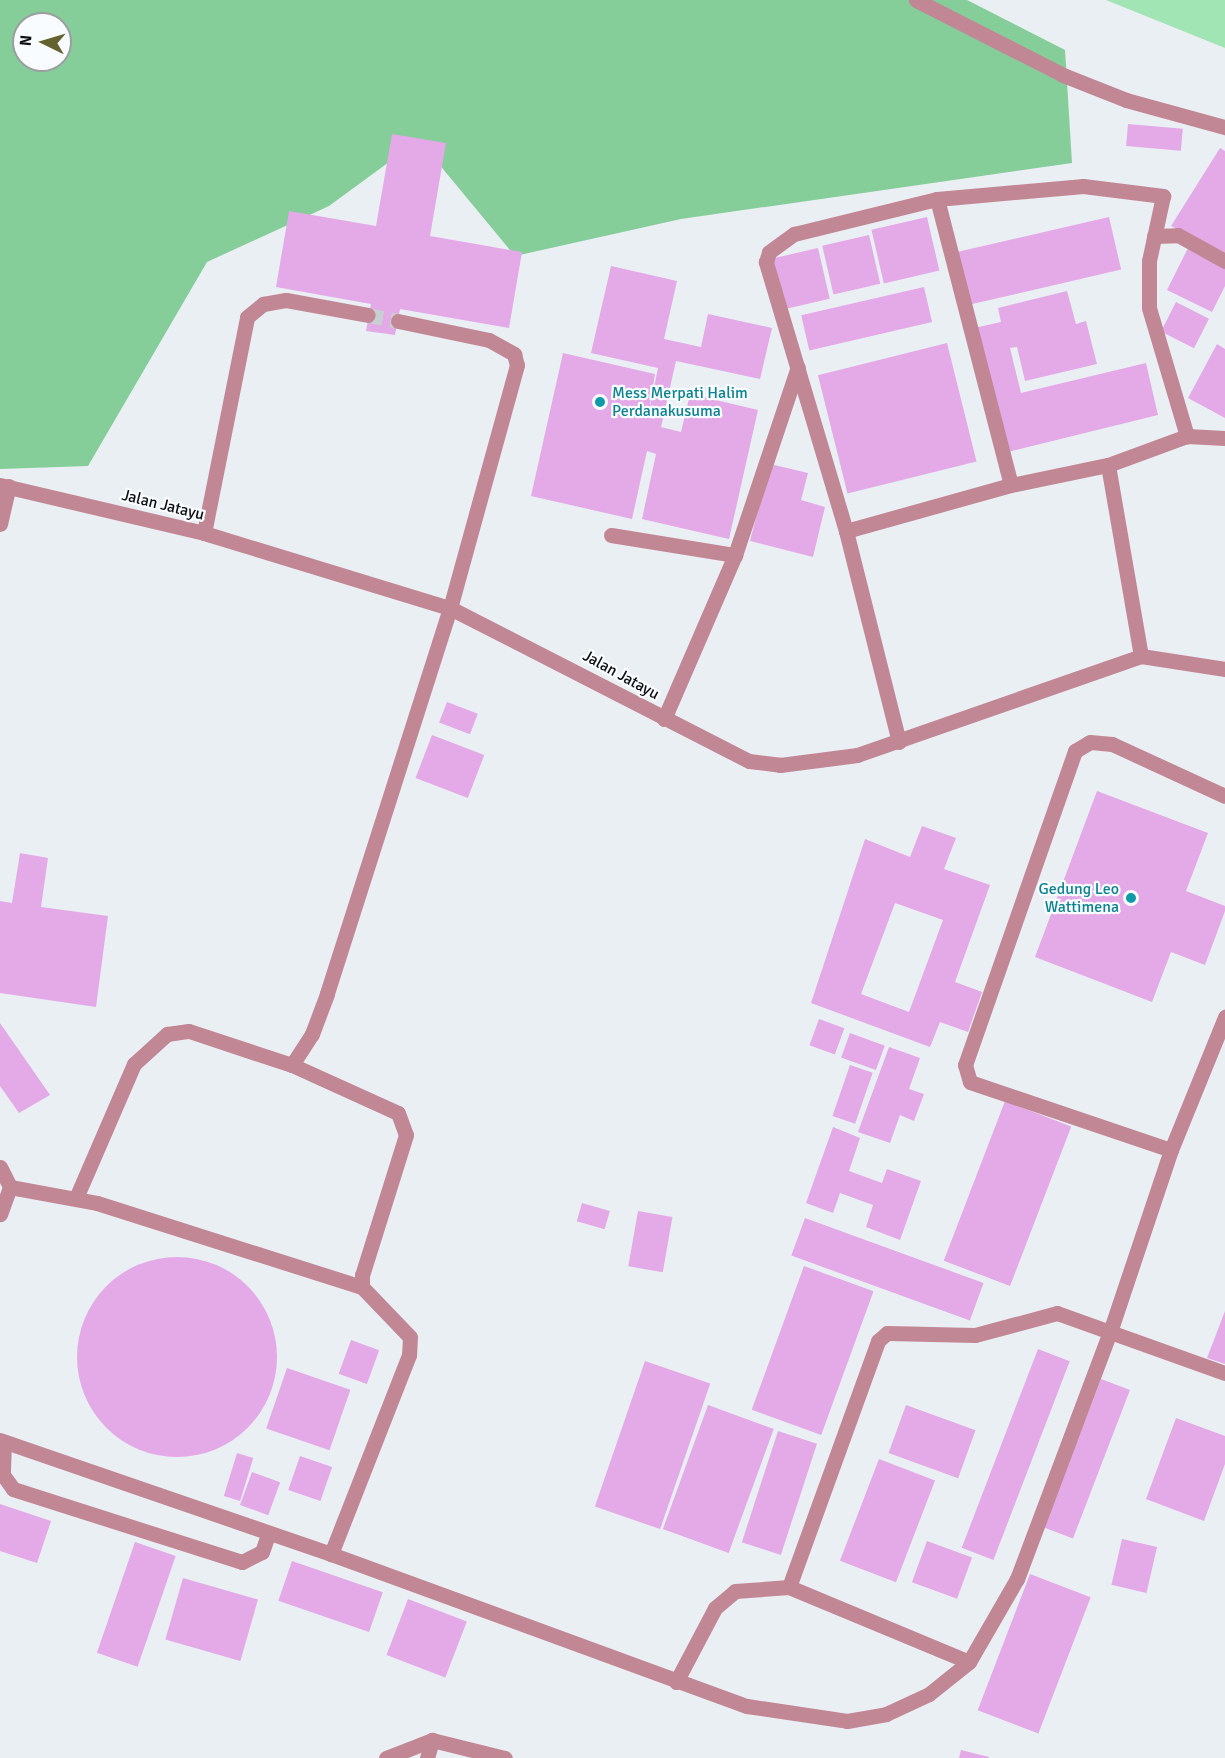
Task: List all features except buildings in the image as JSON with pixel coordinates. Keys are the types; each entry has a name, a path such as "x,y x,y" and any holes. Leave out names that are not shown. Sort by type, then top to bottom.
{"lane":[{"path":"916,0 1063,75 1126,100 1225,127"},
{"path":"899,742 846,531 766,262 769,252 794,234 937,199 1083,186 1123,188 1164,196 1154,236 1149,308 1187,436"},
{"path":"937,199 1011,485"},
{"path":"1154,236 1178,235 1225,261"},
{"path":"204,533 247,317 263,304 286,300 368,315"},
{"path":"292,1065 312,1034 327,994 450,608 517,365 514,354 489,340 398,321"},
{"path":"664,719 735,555 798,368"},
{"path":"846,531 1011,485 1108,465 1187,436 1225,438"},
{"path":"1108,465 1141,656"},
{"path":"0,524 5,485"},
{"name":"Jalan Jatayu","path":"5,485 204,533 450,608 513,635 727,753 780,765 857,755 1141,656 1225,669"},
{"path":"611,535 735,555"},
{"path":"1171,1150 970,1082 965,1065 1076,751 1090,742 1112,744 1225,796"},
{"path":"268,1535 262,1552 242,1562 13,1489 3,1475 2,1441 268,1535 331,1554 676,1682 747,1706 847,1721 886,1714 929,1694 969,1662 1017,1579 1111,1329 1171,1150 1225,1017"},
{"path":"76,1198 134,1064 167,1034 189,1031 292,1065 398,1113 405,1124 362,1287"},
{"path":"0,1167 10,1187 0,1214"},
{"path":"10,1187 76,1198 362,1287 410,1337 409,1354 331,1554"},
{"path":"789,1587 878,1341 887,1333 975,1335 1046,1312 1111,1329 1225,1373"},
{"path":"676,1682 723,1599 735,1591 789,1587 969,1662"},
{"path":"427,1758 432,1740"},
{"path":"386,1758 432,1740 505,1758"}],"green space":[{"path":"0,0 967,0 1065,50 1072,163 681,219 515,256 419,140 329,206 207,262 88,466 0,469"},
{"path":"1106,0 1225,0 1225,48"}],"tunnel":[{"path":"368,315 398,321"}],"place":[{"name":"Mess Merpati Halim Perdanakusuma","path":"600,402"},
{"name":"Gedung Leo Wattimena","path":"1131,898"}]}
